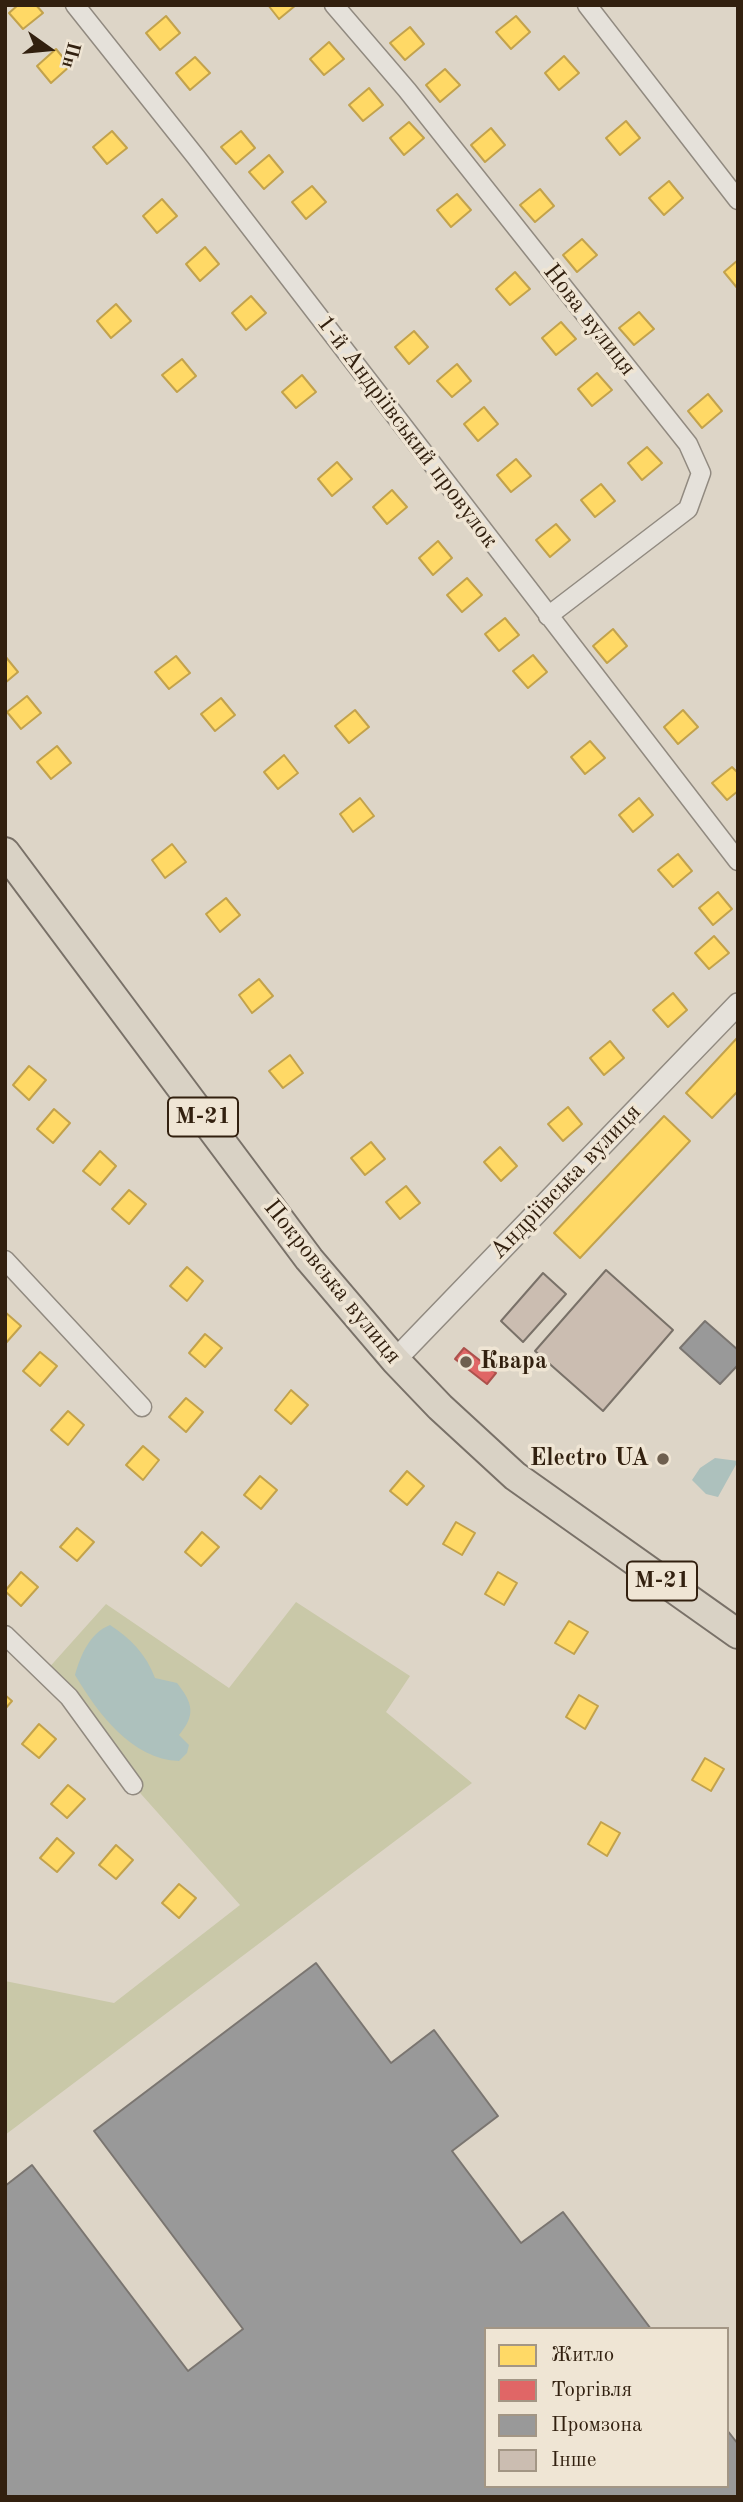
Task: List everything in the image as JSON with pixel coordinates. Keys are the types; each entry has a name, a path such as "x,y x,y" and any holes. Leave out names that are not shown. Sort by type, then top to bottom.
{"highway":[{"name":"Покровська вулиця","path":"5,852 309,1259 395,1360 440,1407 514,1476 738,1634"}],"street":[{"name":"1-й Андріївський провулок","path":"75,5 205,167 738,860"},
{"name":"Нова вулиця","path":"334,5 407,90 688,444 701,473 688,509 548,616"},
{"path":"587,5 738,200"},
{"name":"Андріївська вулиця","path":"395,1360 738,1004"},
{"path":"5,1260 142,1407"},
{"path":"5,1635 69,1697 133,1785"}],"green space":[{"path":"296,1602 410,1676 386,1712 472,1783 5,2135 5,1981 114,2003 240,1905 133,1785 46,1671 106,1604 229,1688"}],"shaded area":[{"path":"715,1458 738,1461 718,1497 706,1494 692,1480 700,1468"},
{"path":"110,1625 137,1648 155,1678 177,1683 186,1697 190,1715 179,1735 189,1745 187,1753 179,1761 162,1759 131,1743 105,1718 75,1675 87,1645 97,1633"}],"building: Житло":[{"path":"18,5 36,5 43,13 23,29 9,13"},
{"path":"268,5 296,5 279,19"},
{"path":"166,16 180,33 160,50 146,33"},
{"path":"516,16 530,32 511,49 496,32"},
{"path":"410,27 424,44 405,60 390,43"},
{"path":"329,42 344,59 324,75 310,59"},
{"path":"56,49 70,66 51,83 37,66"},
{"path":"564,56 579,73 559,90 545,73"},
{"path":"195,57 210,73 190,90 176,73"},
{"path":"445,69 460,85 440,102 426,85"},
{"path":"369,88 383,105 363,121 349,105"},
{"path":"626,121 640,138 620,155 606,138"},
{"path":"409,122 424,138 404,155 390,138"},
{"path":"491,128 505,145 485,162 471,145"},
{"path":"112,131 127,148 107,164 93,147"},
{"path":"241,131 255,148 236,164 221,147"},
{"path":"269,155 283,172 264,189 249,172"},
{"path":"669,181 683,198 664,215 649,198"},
{"path":"312,186 326,202 306,219 292,202"},
{"path":"540,189 554,206 535,222 520,205"},
{"path":"457,194 471,210 451,227 437,210"},
{"path":"162,199 177,216 157,233 143,216"},
{"path":"582,239 597,255 577,272 563,255"},
{"path":"205,247 219,264 200,281 186,264"},
{"path":"738,260 738,289 724,272"},
{"path":"515,272 530,289 510,305 496,289"},
{"path":"251,296 266,313 246,330 232,313"},
{"path":"116,304 131,321 111,338 97,321"},
{"path":"639,312 654,329 634,345 619,328"},
{"path":"561,322 576,339 556,355 542,338"},
{"path":"414,331 428,347 409,364 395,347"},
{"path":"182,359 196,376 177,392 162,375"},
{"path":"457,364 471,381 452,397 437,381"},
{"path":"597,373 612,390 592,406 578,389"},
{"path":"302,375 316,392 296,408 282,392"},
{"path":"708,394 722,411 702,428 688,411"},
{"path":"484,407 498,424 478,441 464,424"},
{"path":"647,447 662,463 642,480 628,463"},
{"path":"516,459 531,476 511,492 497,475"},
{"path":"337,462 352,479 332,496 318,479"},
{"path":"601,484 615,501 595,517 581,500"},
{"path":"392,490 407,507 387,524 373,507"},
{"path":"556,524 570,540 550,557 536,540"},
{"path":"438,541 452,558 433,575 419,558"},
{"path":"467,578 482,595 462,612 447,595"},
{"path":"505,618 519,635 499,651 485,634"},
{"path":"613,629 627,646 607,663 593,646"},
{"path":"533,655 547,672 528,688 513,671"},
{"path":"5,656 18,672 5,683"},
{"path":"176,656 190,673 169,689 155,672"},
{"path":"27,696 41,713 21,729 7,712"},
{"path":"221,698 235,715 215,731 201,714"},
{"path":"355,710 369,727 349,743 335,726"},
{"path":"683,710 698,727 678,744 664,727"},
{"path":"590,741 605,758 585,774 571,757"},
{"path":"57,746 71,763 51,779 37,762"},
{"path":"284,755 298,773 278,789 264,772"},
{"path":"732,767 738,773 738,791 727,800 712,783"},
{"path":"360,798 374,816 353,832 340,814"},
{"path":"639,798 653,815 633,832 619,815"},
{"path":"172,844 186,862 165,878 152,860"},
{"path":"678,854 692,871 673,887 658,870"},
{"path":"718,892 732,909 713,925 699,908"},
{"path":"226,898 240,915 220,932 206,914"},
{"path":"714,936 729,953 709,969 695,953"},
{"path":"259,979 273,996 252,1013 239,995"},
{"path":"673,993 687,1010 668,1027 653,1010"},
{"path":"738,1037 738,1091 712,1118 686,1093"},
{"path":"610,1041 624,1058 604,1075 590,1058"},
{"path":"290,1055 303,1073 283,1088 269,1071"},
{"path":"29,1066 46,1080 29,1100 13,1085"},
{"path":"568,1107 582,1124 563,1141 548,1124"},
{"path":"54,1109 70,1123 53,1143 37,1129"},
{"path":"664,1116 690,1141 580,1258 554,1233"},
{"path":"371,1142 385,1159 365,1175 351,1158"},
{"path":"500,1147 517,1166 501,1181 484,1162"},
{"path":"100,1151 116,1166 100,1185 83,1171"},
{"path":"406,1186 420,1203 400,1219 386,1202"},
{"path":"129,1190 146,1204 129,1224 112,1209"},
{"path":"187,1267 203,1281 187,1301 170,1286"},
{"path":"5,1312 21,1326 5,1344"},
{"path":"205,1334 222,1348 205,1367 189,1353"},
{"path":"40,1352 57,1366 40,1386 23,1371"},
{"path":"291,1390 308,1405 291,1424 275,1410"},
{"path":"186,1398 203,1412 186,1432 169,1417"},
{"path":"68,1411 84,1425 68,1445 51,1430"},
{"path":"143,1446 159,1460 143,1480 126,1465"},
{"path":"407,1471 424,1486 407,1505 390,1491"},
{"path":"260,1476 277,1490 261,1509 244,1495"},
{"path":"456,1522 475,1533 462,1555 443,1544"},
{"path":"77,1528 94,1542 77,1561 60,1547"},
{"path":"202,1532 219,1547 201,1566 185,1552"},
{"path":"21,1572 38,1587 21,1606 5,1591"},
{"path":"498,1572 517,1583 504,1605 485,1594"},
{"path":"569,1621 588,1632 574,1654 555,1643"},
{"path":"5,1695 12,1701 5,1709"},
{"path":"579,1695 598,1706 585,1729 566,1717"},
{"path":"39,1724 56,1739 39,1758 22,1744"},
{"path":"705,1758 724,1769 711,1791 692,1780"},
{"path":"68,1785 85,1799 67,1818 51,1804"},
{"path":"601,1822 620,1833 607,1856 588,1844"},
{"path":"57,1838 74,1853 57,1872 40,1858"},
{"path":"116,1845 133,1860 116,1879 99,1865"},
{"path":"179,1884 196,1898 179,1918 162,1903"}],"building: Торгівля":[{"path":"464,1348 496,1373 487,1384 455,1359"}],"building: Промзона":[{"path":"705,1321 738,1350 738,1365 720,1384 680,1348"},
{"path":"316,1963 391,2063 434,2030 498,2116 452,2151 521,2243 563,2212 649,2327 484,2327 484,2488 729,2488 729,2433 738,2444 738,2497 5,2497 5,2186 32,2165 188,2371 243,2329 94,2131"}],"building: Інше":[{"path":"606,1270 673,1330 603,1411 535,1351"},
{"path":"543,1273 566,1294 523,1342 501,1321"}],"place":[{"name":"Квара","path":"466,1362"},
{"name":"Electro UA","path":"663,1459"}]}
